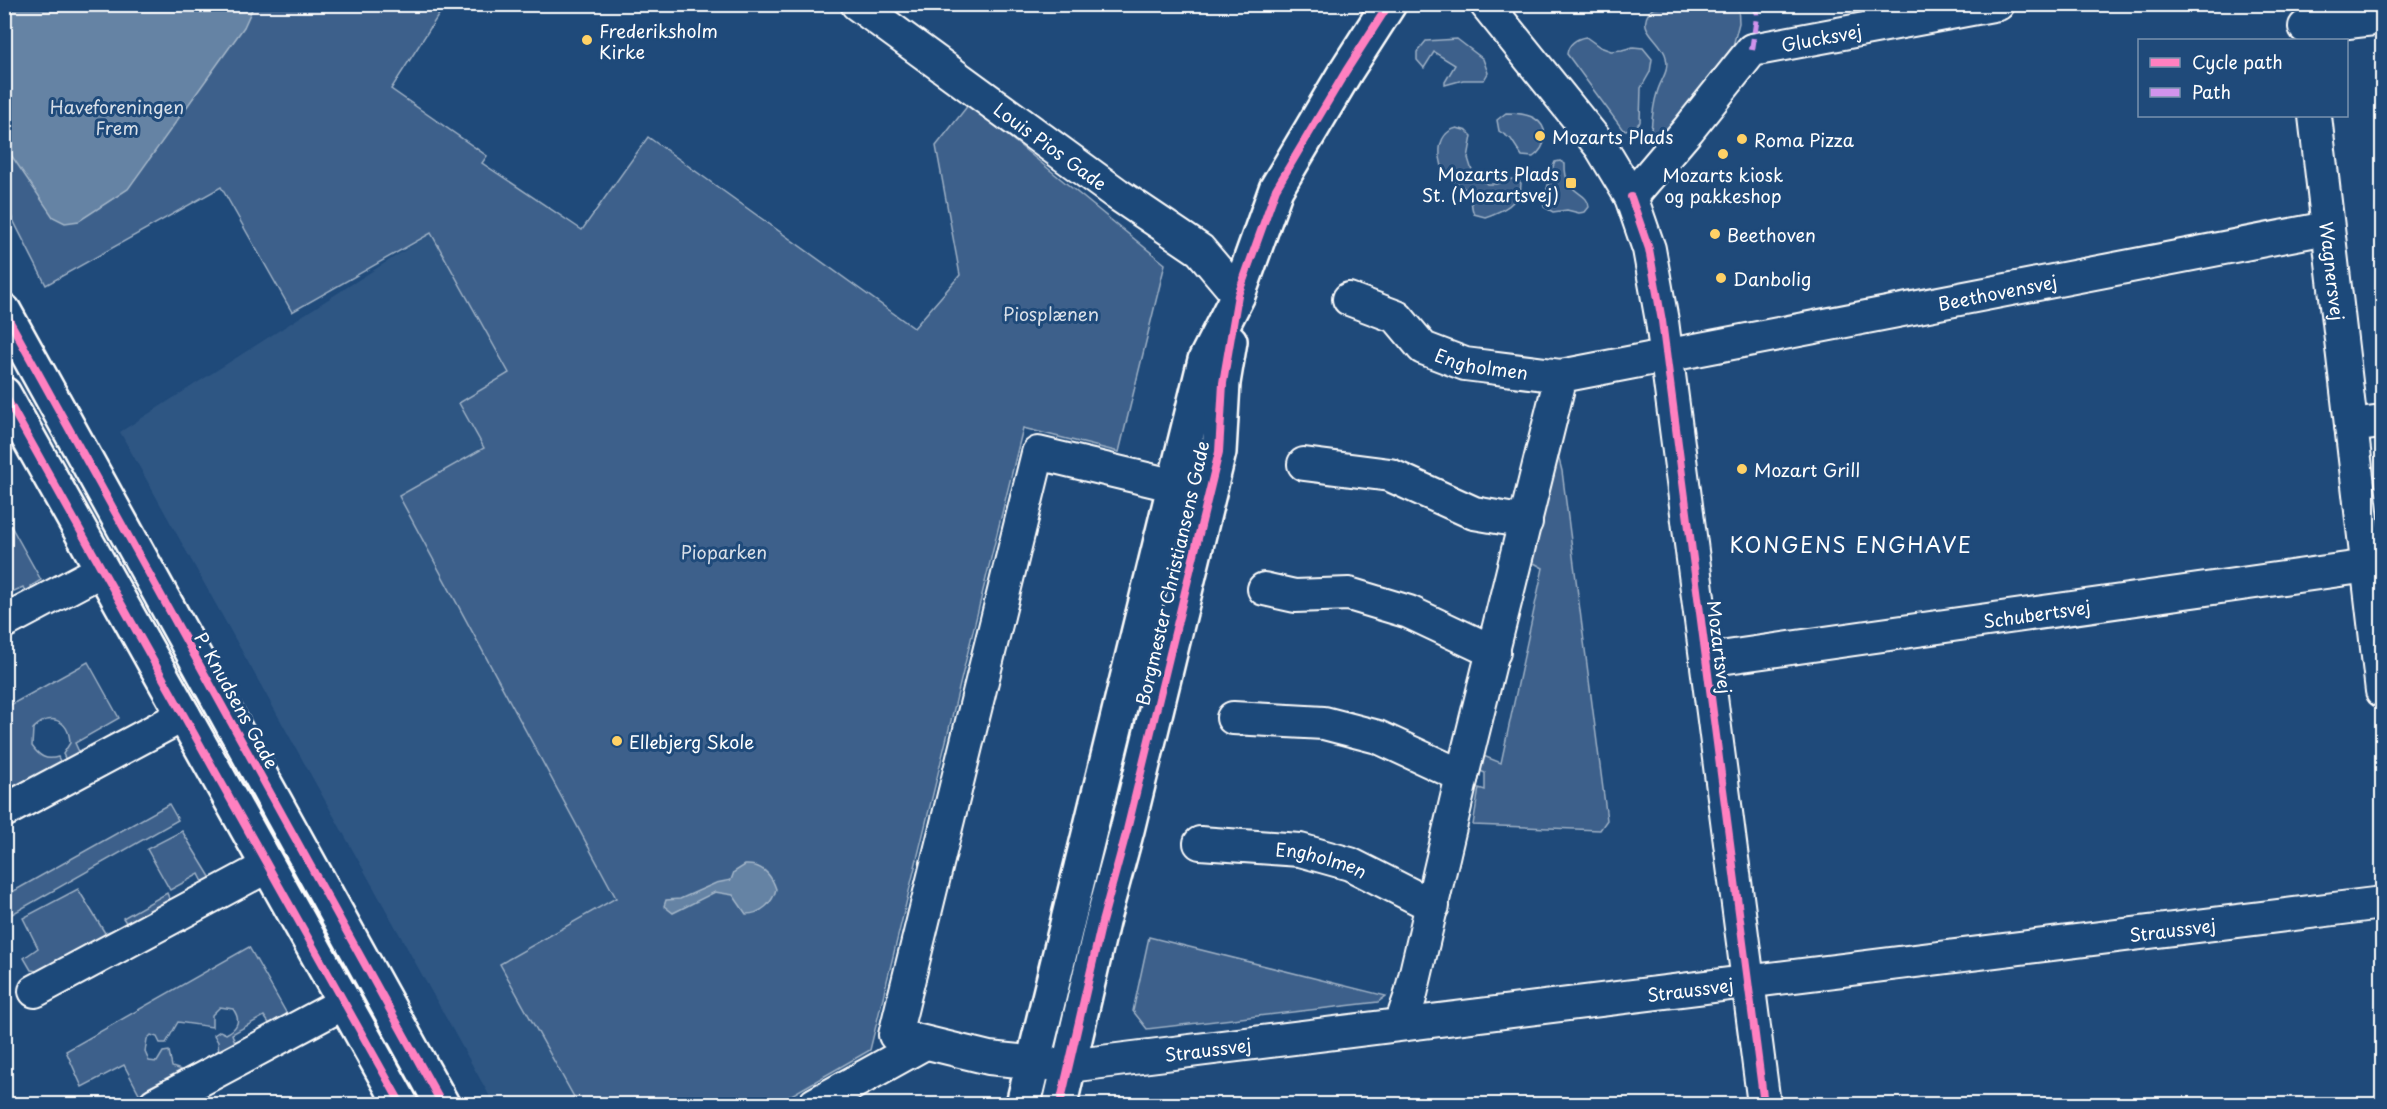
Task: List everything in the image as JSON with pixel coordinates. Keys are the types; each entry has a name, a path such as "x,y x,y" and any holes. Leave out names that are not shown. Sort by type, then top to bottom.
{"street":[{"name":"Louis Pios Gade","path":"856,4 1117,194 1200,250 1238,295"},
{"name":"Borgmester Christiansens Gade","path":"1023,1104 1205,360 1238,295 1276,189 1389,4"},
{"path":"1486,4 1601,147 1631,197"},
{"name":"Glucksvej","path":"1631,197 1752,50 1998,4"},
{"path":"2305,24 2382,18"},
{"name":"Wagnersvej","path":"2315,117 2351,426 2375,575 2382,691"},
{"name":"Mozartsvej","path":"1631,197 1649,249 1667,357 1764,1104"},
{"name":"Beethovensvej","path":"1667,357 2327,228"},
{"name":"Borgmester Christiansens Gade","path":"1060,1104 1102,922 1127,830 1219,452 1223,383 1238,295"},
{"name":"Engholmen","path":"1348,299 1397,317 1423,348 1465,364 1561,376 1667,357"},
{"name":"P. Knudsens Gade","path":"4,311 442,1104"},
{"path":"1401,1024 1410,998 1433,906 1462,776 1561,376"},
{"path":"4,394 400,1104"},
{"path":"2351,426 2382,422"},
{"name":"Borgmester Christiansens Gade","path":"1069,1066 989,1058 895,1035 1038,453 1174,487 1209,493"},
{"path":"1304,464 1390,475 1474,513 1526,522"},
{"path":"4,622 102,570"},
{"name":"Schubertsvej","path":"1706,660 2375,575"},
{"path":"1264,589 1295,596 1349,594 1409,612 1494,652"},
{"path":"4,811 184,715"},
{"path":"1233,718 1324,723 1378,737 1462,776"},
{"name":"Engholmen","path":"1200,843 1300,850 1350,864 1433,906"},
{"path":"35,991 268,866"},
{"name":"Straussvej","path":"1069,1066 2382,903"},
{"path":"155,1104 344,1003"},
{"path":"815,1104 925,1043"}],"shaded area":[{"path":"4,5 254,5 244,27 128,189 79,221 65,223 53,217 5,146"},
{"name":"Pioparken","path":"648,137 1019,416 869,1053 775,1104 494,1104 120,432 432,233 482,163 582,230"},
{"path":"745,865 756,866 765,871 776,889 772,899 761,910 746,914 733,895 715,892 673,913 664,906 666,900 680,899 716,883 731,880 734,872"}],"green space":[{"path":"1674,4 1738,5 1739,23 1733,46 1660,140 1651,131 1658,88 1666,72 1667,62 1663,51 1650,34 1646,22 1652,9"},
{"name":"Pioparken","path":"5,5 445,5 391,89 487,156 482,163 582,230 648,137 914,328 960,275 936,146 969,104 1165,264 1119,452 1023,428 870,1050 776,1104 578,1104 500,964 616,898 399,496 484,448 459,403 509,373 431,233 292,312 221,187 46,285 5,204"},
{"path":"1586,37 1600,47 1611,51 1633,47 1643,48 1652,59 1650,72 1641,88 1640,122 1633,129 1623,130 1567,54 1574,42"},
{"path":"1457,39 1483,59 1488,73 1484,80 1463,80 1445,85 1455,65 1434,52 1424,68 1417,60 1417,52 1426,41"},
{"path":"1506,113 1534,118 1543,127 1544,143 1533,157 1522,156 1511,139 1499,131 1497,120"},
{"path":"1457,128 1467,131 1472,136 1468,158 1473,174 1487,184 1496,184 1515,178 1521,183 1518,196 1509,206 1485,217 1474,214 1468,192 1451,180 1445,172 1440,157 1441,142 1450,131"},
{"path":"1560,161 1565,164 1568,182 1588,202 1589,207 1585,212 1567,210 1553,212 1544,207 1542,195 1546,193 1555,162"},
{"path":"1554,440 1562,471 1607,820 1600,830 1473,825 1479,788 1485,790 1485,773 1476,769 1481,755 1501,763 1543,568 1525,558"},
{"path":"7,519 41,580 31,586 33,592 27,596 23,587 5,595 4,520"},
{"path":"88,662 119,718 75,743 80,754 67,762 63,754 70,743 66,728 57,721 51,720 39,724 33,729 32,746 43,757 58,757 62,765 5,796 5,708"},
{"path":"169,804 178,820 5,918 5,896"},
{"path":"182,831 212,880 204,884 199,874 170,890 147,849"},
{"path":"78,889 105,933 118,928 120,932 43,972 31,970 24,958 38,948 23,918"},
{"path":"167,893 171,903 129,927 123,918"},
{"path":"1149,937 1386,996 1378,1002 1147,1029 1133,1011"},
{"path":"249,947 288,1016 271,1026 264,1016 232,1034 236,1045 219,1054 218,1042 214,1035 220,1031 226,1034 230,1032 237,1023 233,1009 220,1007 212,1015 212,1027 178,1022 166,1043 160,1043 157,1037 151,1035 147,1039 145,1052 149,1061 157,1062 163,1052 169,1051 172,1067 187,1072 141,1097 124,1065 82,1087 66,1051"}],"marked path":[{"path":"1752,50 1757,17 1756,4"}],"cycle path":[{"path":"1060,1104 1102,922 1127,830 1219,452 1223,383 1238,295 1276,189 1389,4"},
{"path":"1631,197 1649,249 1662,321 1764,1104"},
{"path":"4,311 442,1104"},
{"path":"4,394 401,1104"}],"place":[{"name":"Frederiksholm Kirke","path":"587,40"},
{"name":"Mozarts Plads","path":"1540,136"},
{"name":"Roma Pizza","path":"1742,139"},
{"name":"Mozarts kiosk og pakkeshop","path":"1723,154"},
{"name":"Mozarts Plads St. (Mozartsvej)","path":"1571,183"},
{"name":"Beethoven","path":"1715,234"},
{"name":"Danbolig","path":"1721,278"},
{"name":"Mozart Grill","path":"1742,469"},
{"name":"Ellebjerg Skole","path":"617,741"}],"district":[{"name":"KONGENS ENGHAVE","path":"1851,544"}],"park label":[{"name":"Haveforeningen Frem","path":"117,116"},
{"name":"Piosplænen","path":"1051,313"}]}
